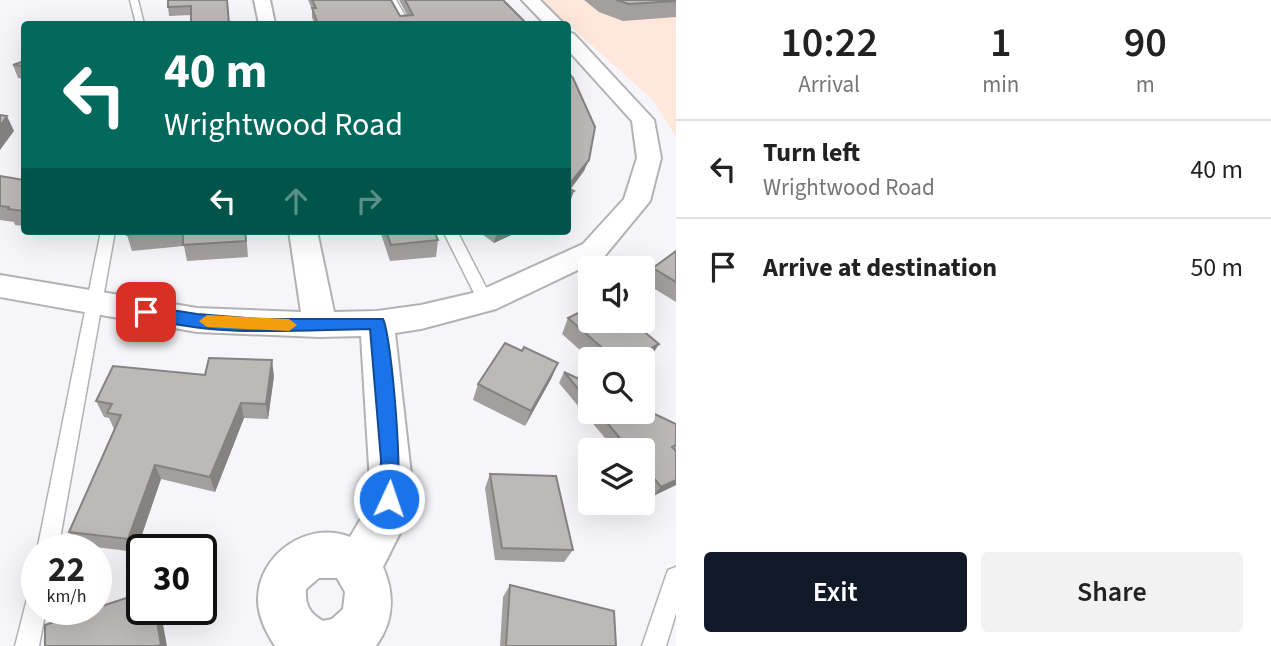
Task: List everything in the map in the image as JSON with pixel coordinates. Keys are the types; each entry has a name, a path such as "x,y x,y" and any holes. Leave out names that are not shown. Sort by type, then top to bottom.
{"street":[{"path":"262,0 266,21"},
{"path":"530,0 552,21"},
{"path":"0,286 197,320 320,326 421,317 485,301 593,251 637,201 649,158 643,120 571,42"},
{"path":"304,235 320,326"},
{"path":"358,568 387,515 391,483 377,323"},
{"path":"322,554 348,559 366,581 370,596 369,612 350,639 336,645 321,646 304,641 292,631 285,616 283,587 298,564 322,554"}],"lane":[{"path":"134,0 139,21"},
{"path":"392,0 404,21"},
{"path":"50,534 107,235"},
{"path":"452,235 485,301"},
{"path":"654,646 676,578"},
{"path":"27,646 31,625"}],"shaded area":[{"path":"541,0 676,0 676,137 653,100 571,27 571,21 565,21"}],"building":[{"path":"168,0 227,0 229,21 191,21 191,6 168,7"},
{"path":"312,0 391,0 400,16 413,15 405,0 503,0 524,21 317,21 312,8 316,8"},
{"path":"616,0 676,0 676,1 629,4"},
{"path":"571,76 595,127 589,160 571,182"},
{"path":"0,115 7,116 0,126"},
{"path":"0,176 21,180 21,211 0,206"},
{"path":"183,235 245,235 246,241 183,245"},
{"path":"387,235 436,235 438,240 391,245"},
{"path":"676,251 676,282 655,269"},
{"path":"578,313 578,327 568,318"},
{"path":"585,333 646,333 659,344 653,347 601,347"},
{"path":"505,343 522,351 524,347 558,363 531,411 478,384"},
{"path":"209,358 272,360 266,404 241,403 210,477 155,465 126,539 112,537 112,534 69,532 121,415 107,413 112,404 96,401 113,366 205,375"},
{"path":"564,372 578,378 578,389"},
{"path":"655,414 676,424 676,445 672,447 676,451 676,480 661,487 655,480 655,438 620,438 608,424 655,424"},
{"path":"490,474 556,476 573,550 502,548"},
{"path":"510,585 614,611 616,646 506,646"},
{"path":"126,598 126,625 158,625 161,645 45,646 45,625 112,625 112,603"}],"slow traffic":[{"path":"207,321 289,325"}],"route":[{"path":"146,312 197,320 259,324 320,326 377,323 390,460 389,499"}]}
